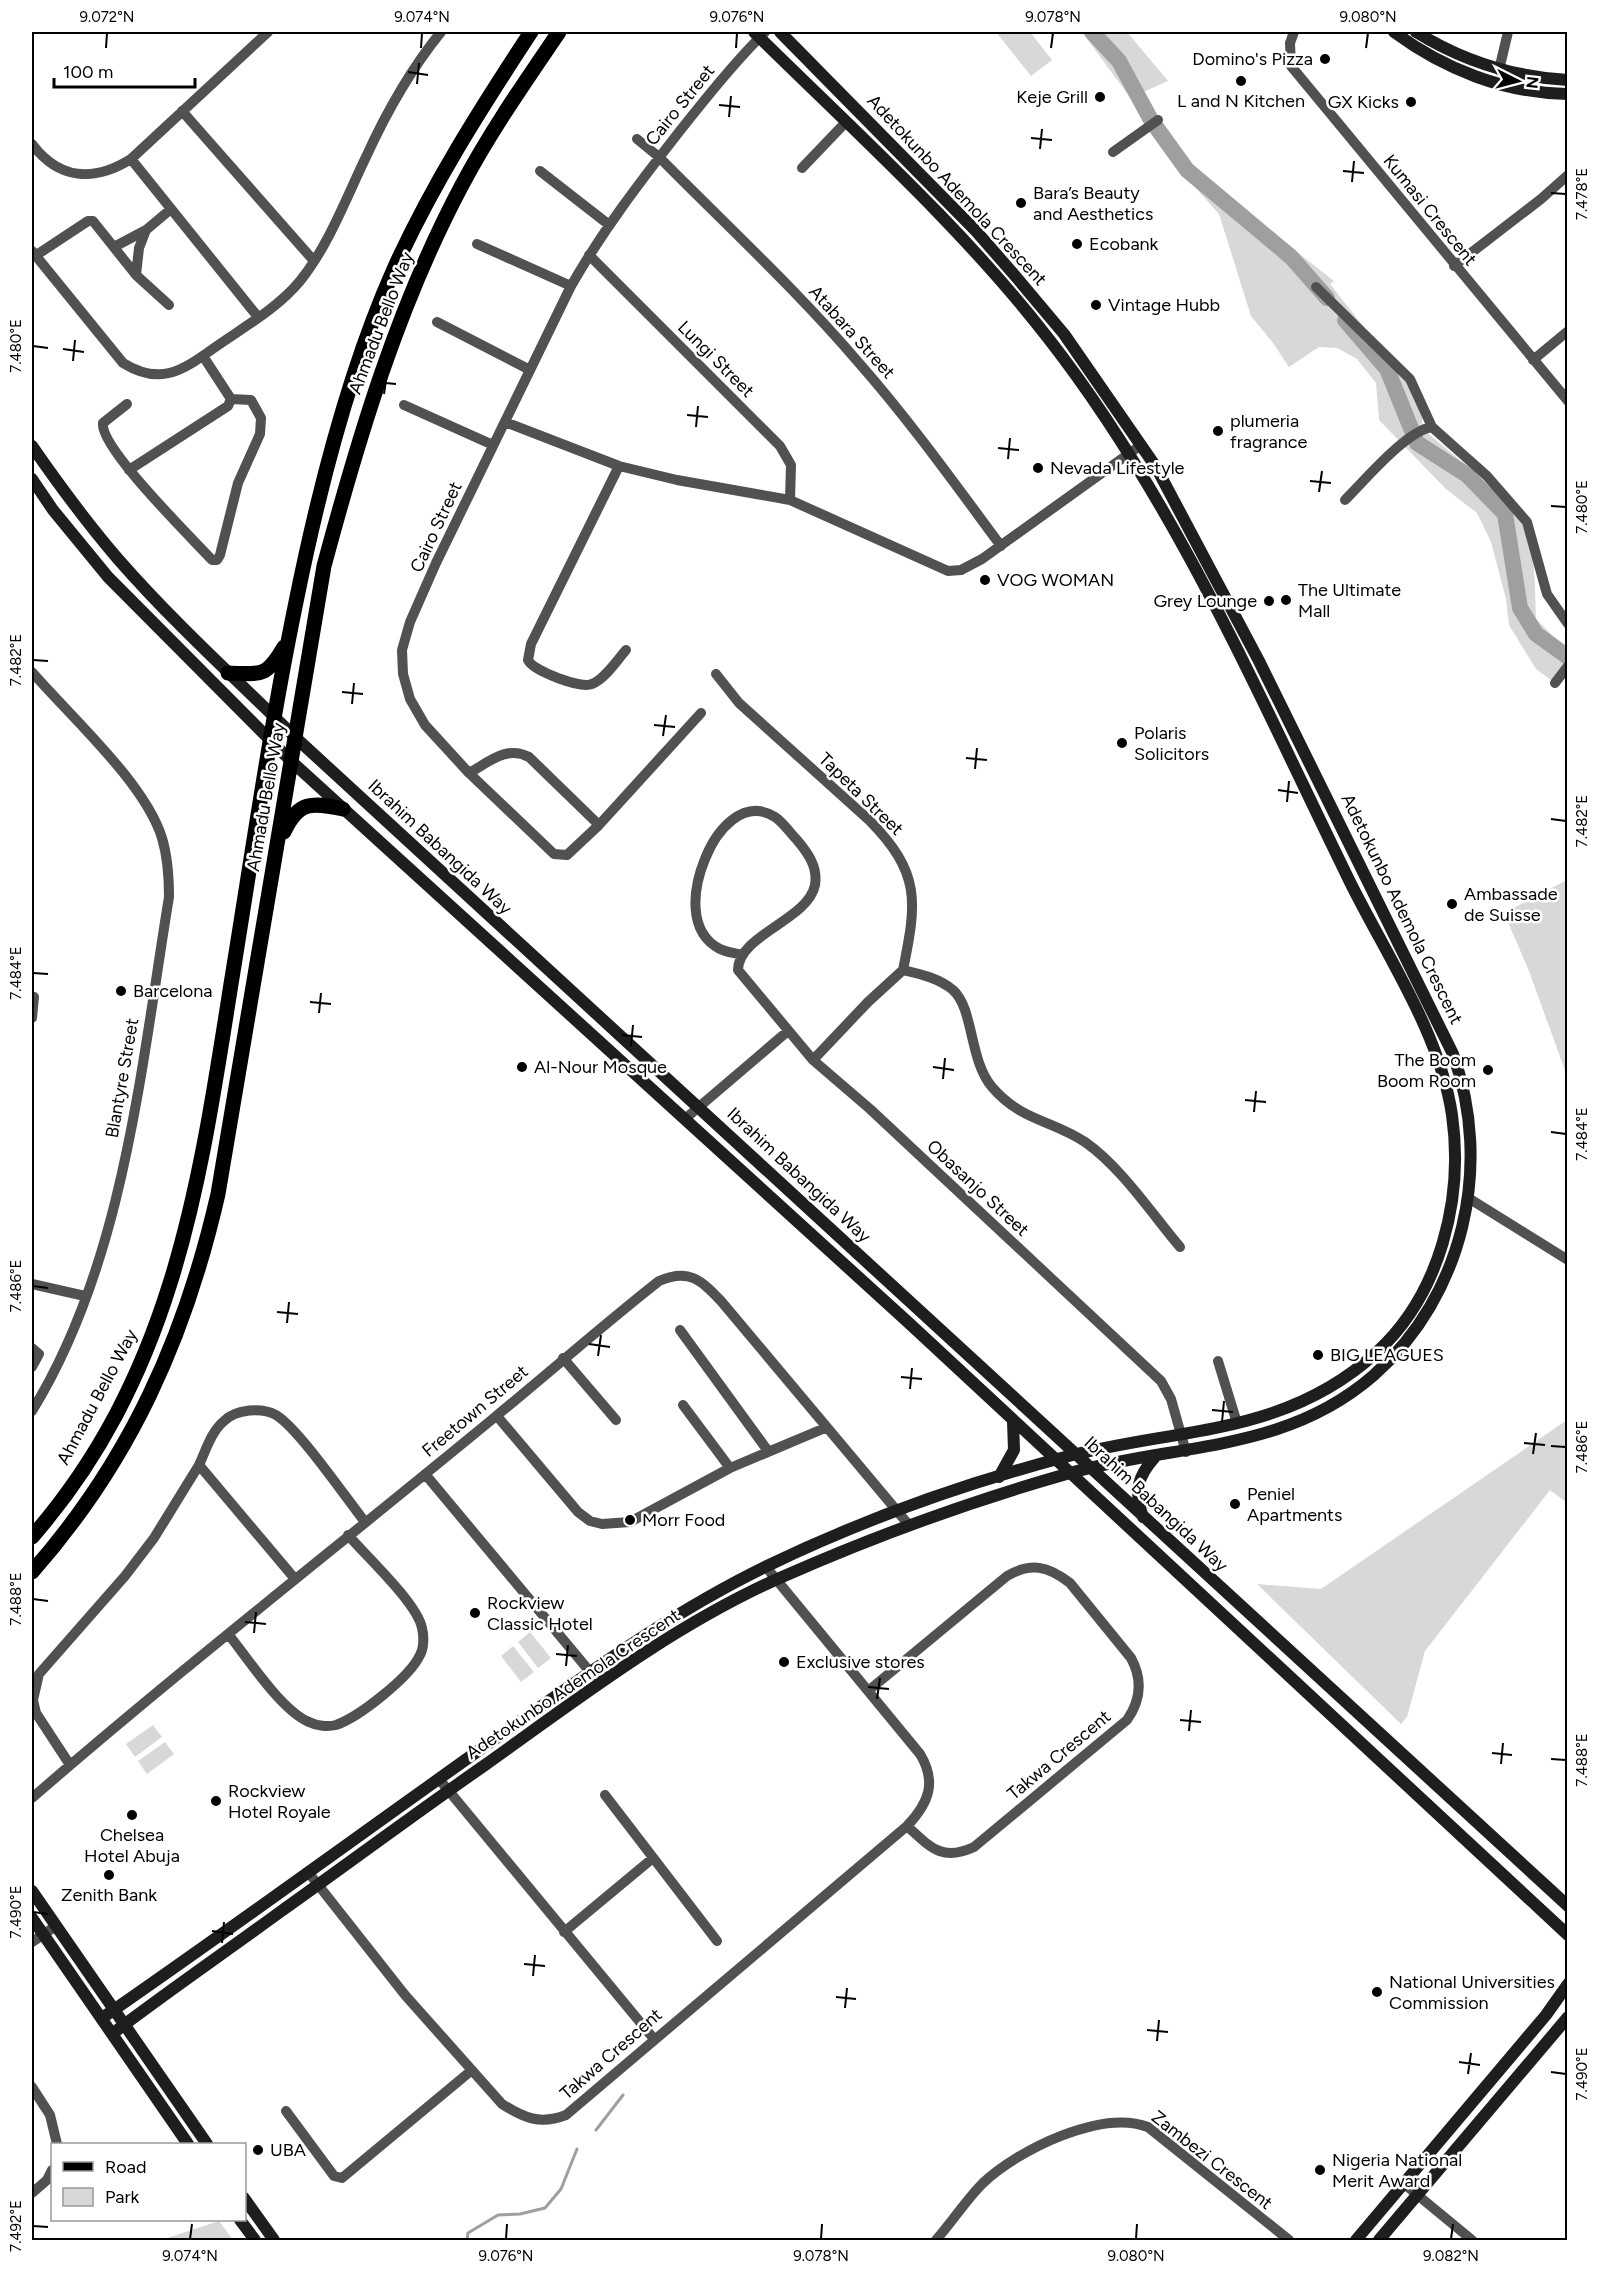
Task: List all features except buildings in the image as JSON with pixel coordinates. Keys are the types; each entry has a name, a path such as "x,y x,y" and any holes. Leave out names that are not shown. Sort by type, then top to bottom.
{"main road":[{"name":"Ahmadu Bello Way","path":"32,1537 76,1479 111,1421 152,1337 169,1293 182,1247 207,1134 274,717 325,479 348,398 394,270 444,169 531,32"},
{"name":"Ahmadu Bello Way","path":"32,1572 87,1503 120,1454 163,1369 187,1309 218,1194 324,566 366,416 395,334 462,185 500,119 559,32"},
{"name":"Adetokunbo Ademola Crescent","path":"112,2034 600,1683 691,1625 776,1579 908,1524 1089,1468 1186,1452 1288,1427 1334,1404 1375,1374 1407,1341 1436,1296 1457,1250 1470,1199 1471,1151 1467,1100 1445,1034 1249,642 1156,468 1064,334 1010,270 967,222 780,32"},
{"path":"1394,32 1437,60 1476,77 1531,91 1568,94"},
{"path":"1416,32 1442,48 1499,70 1534,78 1568,80"},
{"name":"Adetokunbo Ademola Crescent","path":"102,2018 590,1672 684,1611 766,1566 898,1510 999,1477 1075,1454 1182,1436 1280,1412 1323,1392 1376,1353 1405,1319 1428,1279 1446,1233 1455,1178 1454,1125 1445,1079 1432,1041 1315,813 1203,581 1130,453 1075,374 1018,300 967,242 759,33"},
{"name":"Ibrahim Babangida Way","path":"32,446 67,497 119,560 228,673 296,738 1568,1906"},
{"name":"Ibrahim Babangida Way","path":"32,479 52,510 108,577 271,737 291,761 686,1118 1568,1935"},
{"path":"228,673 257,674 267,671 290,636"},
{"path":"275,854 292,816 300,809 316,804 343,809"},
{"path":"999,1477 1014,1450 1013,1421"},
{"path":"1143,1518 1137,1500 1138,1480 1155,1457"},
{"path":"32,1891 206,2143"},
{"path":"32,1918 187,2143"},
{"path":"1356,2241 1546,2015 1568,1984"},
{"path":"1379,2241 1568,2017"},
{"path":"246,2201 274,2241"},
{"path":"241,2221 255,2241"}],"street":[{"path":"32,144 53,166 68,172 92,175 112,171 131,159 268,32"},
{"path":"169,305 136,275 96,223 88,221 34,253 110,350 138,373 172,374 203,356 284,298 314,261 393,105 441,32"},
{"name":"Kumasi Crescent","path":"1294,32 1290,43 1291,66 1454,266 1568,400"},
{"path":"1499,70 1508,32"},
{"name":"Cairo Street","path":"701,713 599,825 567,855 554,854 469,773 425,725 410,699 403,674 402,650 410,622 571,286 608,224 759,33"},
{"path":"182,111 314,261"},
{"path":"1113,152 1158,120"},
{"path":"802,168 846,122"},
{"name":"Atabara Street","path":"637,139 659,158 799,298 858,361 911,425 1001,546"},
{"path":"131,159 258,317"},
{"path":"540,171 608,224"},
{"path":"1454,266 1541,199 1568,175"},
{"path":"114,247 146,230 171,209"},
{"path":"136,275 139,248 146,230"},
{"path":"477,244 571,286"},
{"name":"Lungi Street","path":"589,255 780,446 791,465 790,500"},
{"path":"1316,287 1410,379 1427,428 1487,476 1527,522 1547,594 1568,624"},
{"path":"437,322 530,370"},
{"path":"1533,360 1568,331"},
{"path":"203,356 231,399"},
{"path":"127,404 103,423 102,429 129,470 212,560 217,560 238,483 260,434 261,418 251,400 231,399"},
{"path":"129,470 228,406 231,399"},
{"path":"404,405 493,445"},
{"path":"505,422 619,466 677,480 790,500 948,571 961,570 1001,546 1141,445"},
{"path":"1345,500 1402,445 1427,428"},
{"path":"619,466 531,644 528,660 537,670 583,686 598,681 626,650"},
{"path":"1555,683 1568,666"},
{"name":"Blantyre Street","path":"32,672 139,792 162,837 168,863 169,897 132,1128 108,1227 85,1296 59,1358 32,1411"},
{"name":"Tapeta Street","path":"716,674 739,703 869,820 901,858 913,897 912,927 903,970"},
{"path":"469,773 508,752 519,752 529,757 599,825"},
{"path":"744,811 761,811 777,817 802,847 811,860 816,874 815,888 807,900 742,955 721,950 703,935 696,917 695,901 704,862 712,843 727,824 744,811"},
{"name":"Obasanjo Street","path":"742,955 738,970 813,1060 870,1109 1161,1381 1171,1399 1186,1452"},
{"path":"813,1060 868,1002 903,970 925,975 954,991 963,1006 981,1072 991,1086 1028,1117 1084,1141 1105,1157 1180,1247"},
{"path":"32,1018 34,997"},
{"path":"686,1118 788,1031"},
{"path":"1470,1199 1568,1260"},
{"name":"Freetown Street","path":"32,1798 348,1535 497,1416 563,1358 659,1281 683,1274 705,1284 908,1524"},
{"path":"32,1284 85,1296"},
{"path":"680,1330 768,1451"},
{"path":"32,1348 39,1354 32,1367"},
{"path":"563,1358 616,1420"},
{"path":"1218,1361 1237,1423"},
{"path":"683,1405 730,1468"},
{"path":"70,1765 36,1713 33,1700 39,1674 125,1576 154,1538 199,1465 215,1430 226,1418 241,1412 266,1411 276,1415 285,1423 365,1522"},
{"path":"497,1416 578,1512 590,1521 602,1524 630,1522 730,1468 825,1428"},
{"path":"199,1465 295,1579"},
{"path":"425,1474 600,1683"},
{"path":"229,1635 280,1697 307,1722 334,1726 350,1719 389,1688 410,1669 421,1655 422,1628 407,1601 348,1535"},
{"name":"Takwa Crescent","path":"308,1872 405,1995 502,2104 523,2117 536,2121 553,2120 579,2104 908,1826 929,1795 929,1774 920,1754 766,1566"},
{"name":"Takwa Crescent","path":"868,1691 1007,1576 1020,1568 1035,1566 1057,1573 1070,1583 1131,1658 1137,1669 1139,1695 1135,1708 1127,1720 974,1847 952,1854 940,1852 930,1847 908,1826"},
{"path":"439,1779 654,2039"},
{"path":"605,1795 717,1941"},
{"path":"564,1932 653,1858"},
{"path":"32,1942 56,1926"},
{"path":"286,2111 334,2176 342,2178 472,2070"},
{"path":"32,2087 50,2115 57,2143"},
{"name":"Zambezi Crescent","path":"936,2241 982,2184 1021,2156 1078,2130 1110,2123 1134,2122 1154,2131 1289,2241"},
{"path":"32,2193 47,2180 51,2172"},
{"path":"1403,2183 1472,2241"}],"green space":[{"path":"996,32 1030,32 1052,60 1031,76"},
{"path":"1082,32 1127,32 1168,81 1141,93 1190,168 1334,281 1330,284 1408,383 1422,408 1422,428 1478,475 1517,515 1529,537 1534,572 1536,619 1567,650 1567,674 1555,683 1536,669 1509,625 1506,599 1491,542 1477,513 1446,489 1379,420 1376,383 1357,359 1337,348 1319,347 1289,367 1251,316 1219,214 1200,193"},
{"path":"1567,880 1567,1076 1529,971 1504,913"},
{"path":"1567,1420 1567,1503 1550,1490 1425,1651 1407,1717 1401,1724 1257,1584 1321,1589"},
{"path":"530,1632 551,1658 538,1668 518,1642"},
{"path":"513,1646 534,1672 521,1682 501,1656"},
{"path":"153,1725 162,1737 135,1757 126,1744"},
{"path":"165,1742 174,1754 147,1774 138,1761"},
{"path":"219,2221 233,2240 161,2240"}],"waterway":[{"path":"1092,32 1119,61 1151,120 1187,170 1291,257 1327,298"},
{"path":"1345,320 1387,369 1417,443 1467,475 1505,514 1520,608 1536,634 1568,657"},
{"path":"596,2130 623,2095"},
{"path":"467,2240 468,2233 498,2215 520,2214 545,2208 561,2189 577,2149"}],"place":[{"name":"Domino's Pizza","path":"1325,59"},
{"name":"L and N Kitchen","path":"1241,81"},
{"name":"Keje Grill","path":"1100,97"},
{"name":"GX Kicks","path":"1411,102"},
{"name":"Bara’s Beauty and Aesthetics","path":"1021,203"},
{"name":"Ecobank","path":"1077,244"},
{"name":"Vintage Hubb","path":"1096,305"},
{"name":"plumeria fragrance","path":"1218,431"},
{"name":"Nevada Lifestyle","path":"1038,468"},
{"name":"VOG WOMAN","path":"985,580"},
{"name":"The Ultimate Mall","path":"1286,600"},
{"name":"Grey Lounge","path":"1269,601"},
{"name":"Polaris Solicitors","path":"1122,743"},
{"name":"Ambassade de Suisse","path":"1452,904"},
{"name":"Barcelona","path":"121,991"},
{"name":"Al-Nour Mosque","path":"522,1067"},
{"name":"The Boom Boom Room","path":"1488,1070"},
{"name":"BIG LEAGUES","path":"1318,1355"},
{"name":"Peniel Apartments","path":"1235,1504"},
{"name":"Morr Food","path":"630,1520"},
{"name":"Rockview Classic Hotel","path":"475,1613"},
{"name":"Exclusive stores","path":"784,1662"},
{"name":"Rockview Hotel Royale","path":"216,1801"},
{"name":"Chelsea Hotel Abuja","path":"132,1815"},
{"name":"Zenith Bank","path":"109,1875"},
{"name":"National Universities Commission","path":"1377,1992"},
{"name":"UBA","path":"258,2150"},
{"name":"Nigeria National Merit Award","path":"1320,2170"}]}
